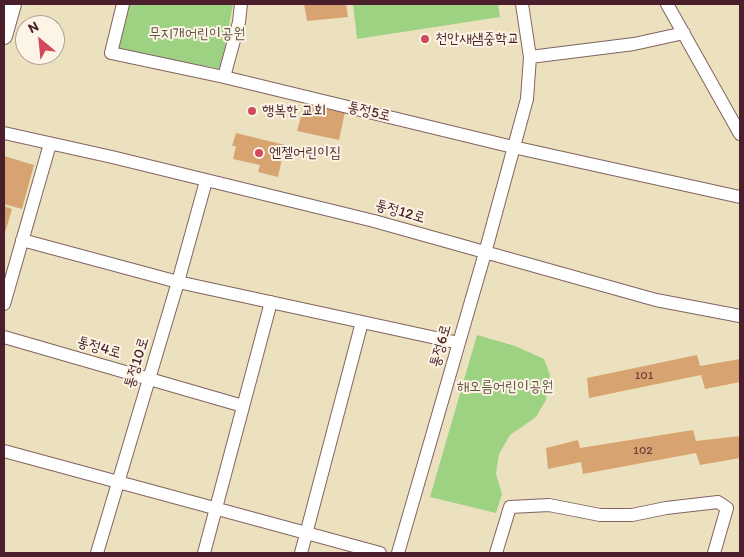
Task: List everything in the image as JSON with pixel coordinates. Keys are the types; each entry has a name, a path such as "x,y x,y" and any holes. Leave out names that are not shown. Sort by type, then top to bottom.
{"street":[{"path":"4,36 13,4"},
{"name":"통정5로","path":"123,4 111,53 224,77 513,146"},
{"path":"224,77 239,22 241,4"},
{"name":"통정6로","path":"398,553 485,254 527,99 530,57 522,4"},
{"path":"667,4 740,134"},
{"path":"530,57 634,44 684,33"},
{"name":"통정12로","path":"4,133 112,157 374,221 485,254 656,300 740,316"},
{"path":"4,304 50,144"},
{"path":"513,146 740,197"},
{"name":"통정10로","path":"97,553 178,282 206,181"},
{"path":"22,240 178,282 459,343"},
{"path":"204,553 271,302"},
{"path":"301,553 362,322"},
{"name":"통정4로","path":"4,338 243,406"},
{"path":"4,451 380,553"},
{"path":"496,553 510,507 549,505 600,515 632,515 666,508 718,502 727,508 714,553"}],"green space":[{"name":"무지개어린이공원","path":"127,4 233,4 221,69 116,49"},
{"path":"353,4 498,4 500,17 357,39"},
{"name":"해오름어린이공원","path":"477,335 515,346 544,359 550,375 546,400 536,417 510,435 499,454 496,474 502,494 496,513 430,497"}],"building":[{"path":"304,4 346,4 348,17 307,21"},
{"path":"304,105 345,112 339,140 297,131"},
{"name":"엔젤어린이집","path":"236,133 285,145 278,177 258,172 260,165 233,159 236,146 232,146"},
{"path":"4,156 34,165 22,209 4,204"},
{"path":"4,206 12,209 4,236"},
{"path":"697,355 700,366 740,359 740,382 705,389 701,375 589,398 587,378"},
{"path":"693,430 696,441 740,436 740,458 700,465 696,453 583,474 581,462 548,469 546,448 578,440 580,448"}],"place":[{"name":"천안새샘중학교","path":"425,39"},
{"name":"행복한 교회","path":"252,111"},
{"name":"엔젤어린이집","path":"259,153"}]}
